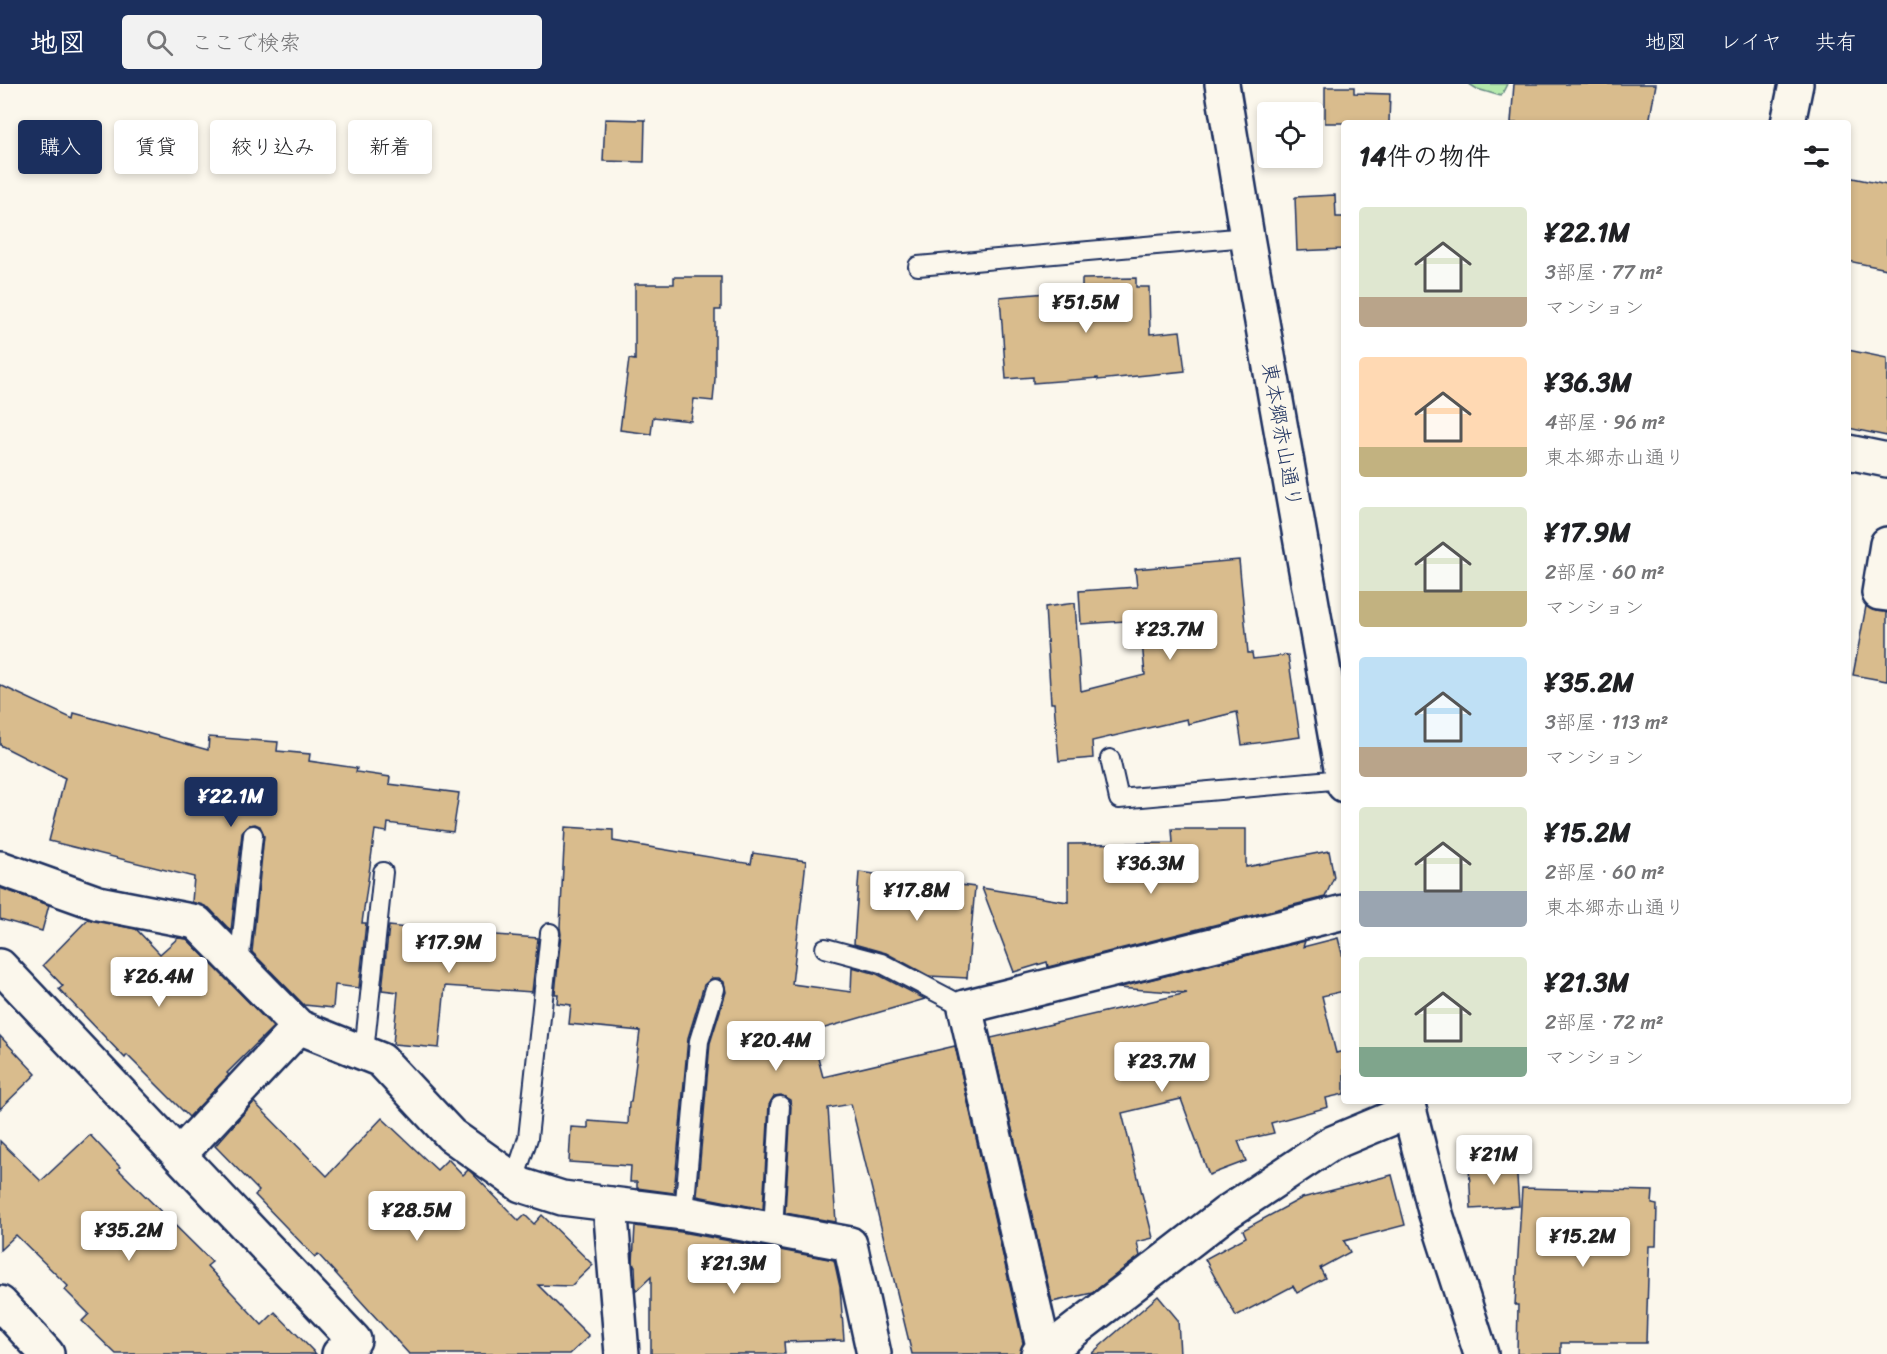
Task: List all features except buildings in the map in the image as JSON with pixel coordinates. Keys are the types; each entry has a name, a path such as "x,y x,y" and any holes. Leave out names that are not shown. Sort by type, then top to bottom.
{"street":[{"name":"東本郷赤山通り","path":"1222,84 1341,771"},
{"path":"1789,120 1796,84"},
{"path":"1851,453 1887,460"},
{"path":"1887,544 1880,593 1887,594"},
{"path":"0,868 98,903 196,922 299,1027 381,1060 451,1135 521,1185 562,1198 684,1213 850,1244 874,1354"},
{"path":"1341,913 965,1007 1053,1349 1226,1213 1330,1144 1408,1106 1435,1211 1481,1354"},
{"path":"0,966 179,1155 354,1349"},
{"path":"179,1155 299,1027"},
{"path":"610,1204 622,1354"},
{"path":"0,1303 47,1354"}],"lane":[{"path":"918,266 1247,237"},
{"path":"1110,759 1119,799 1341,782"},
{"path":"239,965 252,835"},
{"path":"363,1053 384,872"},
{"path":"514,1180 528,1138 550,933"},
{"path":"825,948 881,963 965,1007"},
{"path":"684,1213 699,1041 715,988"},
{"path":"773,1230 780,1106"}],"green space":[{"path":"1469,84 1507,84 1501,96 1477,89"}]}
